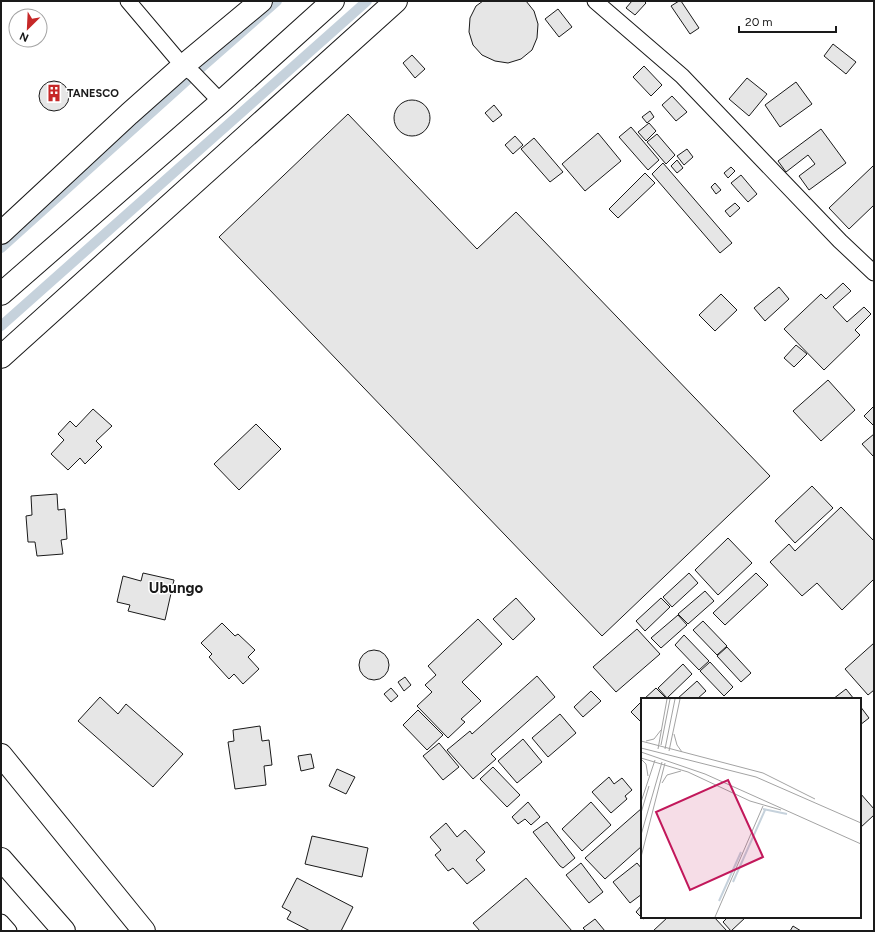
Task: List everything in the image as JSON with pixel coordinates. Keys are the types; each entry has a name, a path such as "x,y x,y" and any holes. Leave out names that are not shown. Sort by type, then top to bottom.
{"main road":[{"path":"1,233 183,66 261,1"},
{"path":"1,292 221,102 333,1"},
{"path":"1,357 396,1"},
{"path":"1,755 144,931"},
{"path":"1,860 57,923"}],"lane":[{"path":"128,1 183,66 194,74 221,102"},
{"path":"596,1 682,76 840,241 874,274"},
{"path":"1,922 9,931"}],"building":[{"path":"483,1 526,1 534,11 538,24 537,38 532,50 521,59 508,63 495,61 482,55 473,45 469,32 470,18 476,6"},
{"path":"632,1 644,1 646,3 635,15 626,8"},
{"path":"681,1 699,28 690,34 671,6"},
{"path":"558,9 572,27 559,37 545,19"},
{"path":"833,44 856,62 846,74 824,56"},
{"path":"412,55 425,69 415,78 403,63"},
{"path":"644,66 662,85 651,96 633,77"},
{"path":"747,78 767,94 749,116 729,99"},
{"name":"TANESCO","path":"54,81 64,86 69,96 64,106 54,111 44,106 39,96 44,86"},
{"path":"796,82 812,104 780,127 765,105"},
{"path":"672,96 687,112 676,121 662,105"},
{"path":"416,100 425,105 429,111 429,125 425,131 416,136 408,136 399,131 395,125 394,114 399,105 405,101"},
{"path":"494,105 502,115 493,122 485,113"},
{"path":"650,111 654,117 647,123 642,117"},
{"path":"348,114 477,249 516,212 770,476 602,636 219,237"},
{"path":"649,123 656,131 646,141 638,132"},
{"path":"631,127 659,160 648,170 619,137"},
{"path":"821,129 846,163 809,190 799,176 815,164 808,155 786,172 778,161"},
{"path":"598,133 621,161 585,191 562,164"},
{"path":"657,134 675,155 666,164 647,142"},
{"path":"515,136 523,145 513,154 505,145"},
{"path":"534,138 563,172 550,182 521,149"},
{"path":"687,149 693,157 684,165 677,156"},
{"path":"677,160 683,168 677,173 671,166"},
{"path":"663,163 732,243 720,253 652,174"},
{"path":"873,166 874,205 849,229 829,208"},
{"path":"731,167 735,171 728,178 724,173"},
{"path":"645,173 655,183 618,218 609,209"},
{"path":"741,175 757,194 748,202 731,183"},
{"path":"715,183 721,190 716,194 711,187"},
{"path":"735,203 740,208 730,217 725,211"},
{"path":"843,283 851,291 833,307 847,322 864,307 871,314 855,330 860,335 824,370 784,329 821,294 826,299"},
{"path":"779,287 789,299 765,321 754,308"},
{"path":"721,294 737,310 715,331 699,315"},
{"path":"796,345 807,354 794,367 784,358"},
{"path":"828,380 855,410 821,441 793,411"},
{"path":"874,406 874,426 864,416"},
{"path":"93,409 112,426 96,441 102,447 85,464 80,458 68,470 51,454 64,440 58,434 70,421 76,427"},
{"path":"256,424 281,449 239,490 214,464"},
{"path":"874,434 874,455 873,456 862,444"},
{"path":"812,486 833,508 795,543 775,521"},
{"path":"57,494 58,510 65,509 67,539 61,540 63,554 37,556 35,542 28,542 26,516 32,515 31,496"},
{"path":"841,507 874,541 874,579 842,610 817,583 802,596 770,562 789,544 795,551"},
{"path":"728,538 752,563 718,595 695,570"},
{"path":"143,573 174,580 165,620 128,611 130,605 117,602 123,576 141,581"},
{"path":"689,573 698,583 672,607 663,597"},
{"path":"756,573 768,585 725,625 713,613"},
{"path":"705,591 714,601 688,624 678,614"},
{"path":"516,598 535,619 513,640 493,619"},
{"path":"661,598 670,607 645,631 636,621"},
{"path":"678,615 687,625 661,648 651,638"},
{"path":"478,619 502,644 462,682 481,701 461,719 465,722 448,738 417,706 432,692 425,685 436,675 428,666"},
{"path":"703,621 727,646 717,655 693,630"},
{"path":"222,623 235,636 238,634 255,650 248,657 259,669 243,684 234,674 229,679 209,657 212,654 201,643"},
{"path":"637,629 660,654 616,692 593,667"},
{"path":"684,635 709,661 699,670 675,645"},
{"path":"874,643 874,690 868,695 845,669"},
{"path":"727,647 751,673 741,682 717,656"},
{"path":"374,650 384,655 389,665 384,675 374,680 364,675 359,665 364,655"},
{"path":"710,662 733,687 724,696 700,671"},
{"path":"683,664 692,674 667,698 658,688"},
{"path":"537,676 555,697 491,754 496,759 473,779 447,750 470,731 472,734"},
{"path":"405,677 411,685 404,691 398,682"},
{"path":"697,681 706,691 698,698 678,698"},
{"path":"391,688 398,696 391,702 384,694"},
{"path":"656,688 666,698 645,698"},
{"path":"846,689 853,698 834,698"},
{"path":"591,691 601,701 583,717 574,707"},
{"path":"100,697 118,714 126,704 183,754 153,787 78,721"},
{"path":"641,702 641,720 640,721 631,712"},
{"path":"861,707 869,718 861,724"},
{"path":"418,710 443,735 427,750 403,725"},
{"path":"560,714 576,733 548,757 532,738"},
{"path":"260,726 262,741 269,740 272,765 264,766 266,785 235,789 228,742 234,741 233,730"},
{"path":"523,739 542,762 517,783 498,761"},
{"path":"439,743 459,767 443,780 423,756"},
{"path":"311,754 314,768 301,771 298,756"},
{"path":"493,767 520,795 507,807 480,779"},
{"path":"337,769 355,777 346,794 329,786"},
{"path":"609,777 614,784 622,778 632,790 625,796 627,799 611,813 592,792"},
{"path":"861,794 874,809 874,815 861,827"},
{"path":"528,802 540,817 531,825 525,819 518,824 512,817"},
{"path":"591,802 611,825 582,851 562,829"},
{"path":"641,809 641,847 605,879 585,858"},
{"path":"547,822 575,858 563,868 533,832"},
{"path":"446,823 457,837 465,830 485,852 476,860 485,870 467,884 453,868 448,871 435,855 441,850 430,837"},
{"path":"312,836 368,848 362,877 305,864"},
{"path":"581,863 603,892 589,903 566,875"},
{"path":"637,863 641,868 641,895 630,903 613,882"},
{"path":"297,878 353,907 341,931 310,931 287,919 291,912 282,907"},
{"path":"526,878 572,931 480,931 473,923"},
{"path":"641,906 641,917 636,912"},
{"path":"667,918 715,918 727,931 653,931"},
{"path":"727,918 745,918 731,931 723,922"},
{"path":"595,919 605,931 586,931 583,928"},
{"path":"793,926 801,931 790,931"}],"waterway":[{"path":"1,248 277,1"},
{"path":"1,326 367,1"}],"place":[{"name":"TANESCO","path":"54,93"}],"district":[{"name":"Ubungo","path":"176,588"}]}
